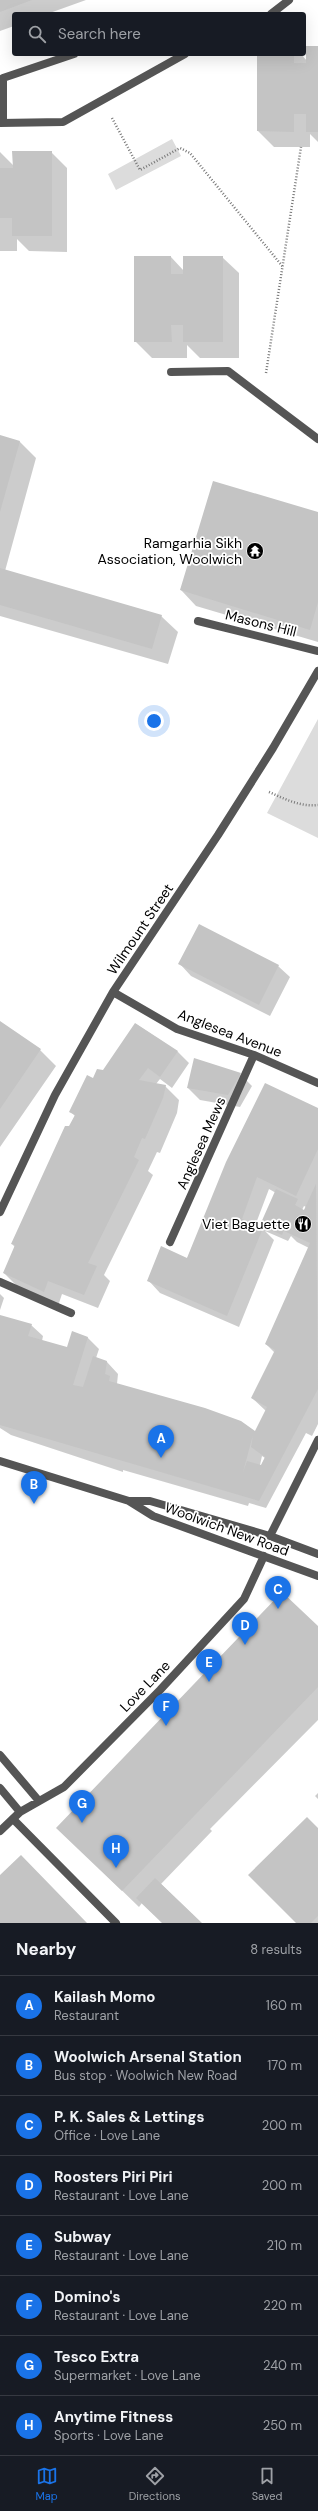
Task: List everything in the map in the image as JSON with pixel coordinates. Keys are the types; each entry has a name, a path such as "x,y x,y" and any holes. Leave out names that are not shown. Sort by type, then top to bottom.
{"street":[{"path":"274,12 289,0"},
{"path":"68,56 2,78 1,123 64,122 182,56"},
{"path":"171,372 228,371 262,395 318,439"},
{"name":"Masons Hill","path":"198,621 318,651"},
{"name":"Wilmount Street","path":"0,1212 55,1095 113,992 251,783 318,671"},
{"name":"Anglesea Avenue","path":"113,992 177,1029 254,1055 318,1083"},
{"name":"Anglesea Mews","path":"170,1242 254,1055"},
{"path":"0,1282 71,1313"},
{"path":"270,1536 318,1442"},
{"name":"Woolwich New Road","path":"0,1461 129,1501 153,1516 318,1576"},
{"name":"Woolwich New Road","path":"129,1501 150,1501 270,1536 318,1554"},
{"name":"Love Lane","path":"0,1832 20,1812 64,1787 160,1690 244,1599 264,1556"},
{"path":"0,1755 39,1801"},
{"path":"0,1788 20,1812"},
{"path":"13,1819 116,1923"}],"path":[{"path":"103,101 140,170 180,148 190,153 283,267"},
{"path":"262,395 301,146"},
{"path":"251,783 293,802 309,806 318,805"}],"shaded area":[{"path":"172,139 181,156 116,190 108,174"},
{"path":"318,719 318,838 267,813"}],"building":[{"path":"0,0 32,0 0,12"},
{"path":"306,46 318,46 318,132 306,132 306,114 294,114 294,132 257,131 257,56 294,56 294,63 306,63"},
{"path":"12,151 52,151 52,236 12,236 12,218 0,218 0,168 13,168"},
{"path":"134,256 171,256 171,274 183,274 183,256 223,256 223,342 183,342 183,325 171,325 172,342 134,342"},
{"path":"0,435 20,441 0,512"},
{"name":"Ramgarhia Sikh Association, Woolwich","path":"213,481 318,512 318,602 310,630 180,590"},
{"path":"0,568 162,615 152,649 0,605"},
{"path":"199,924 279,965 259,1005 178,964"},
{"path":"0,1021 41,1049 0,1109"},
{"path":"135,1023 178,1051 160,1077 148,1068 139,1080 166,1085 163,1098 145,1139 142,1138 134,1157 139,1160 88,1263 97,1266 84,1295 48,1281 44,1292 3,1273 15,1245 11,1244 65,1126 69,1126 75,1115 69,1112 87,1075 93,1078 97,1069 103,1070"},
{"path":"194,1058 241,1073 228,1095 187,1088"},
{"path":"265,1083 318,1108 318,1149 296,1196 257,1177 242,1219 263,1228 227,1316 147,1281 161,1246 187,1258 226,1162"},
{"path":"316,1184 318,1389 259,1501 0,1425 0,1315 32,1324 28,1336 67,1347 72,1331 88,1337 73,1385 83,1387 93,1356 107,1361 105,1374 110,1376 109,1381 205,1408 241,1421 255,1431 267,1407 251,1398 275,1350 265,1344 310,1243 284,1231 288,1220 282,1235 260,1225 276,1189 298,1199 295,1205 304,1210","holes":["253,1435 251,1447 265,1457 261,1465 247,1461 243,1472"]},
{"path":"282,1592 318,1626 318,1687 122,1891 56,1828"},
{"path":"307,1817 318,1828 318,1916 311,1923 296,1923 248,1875"},
{"path":"21,1855 87,1923 0,1923 0,1875"},
{"path":"155,1878 202,1923 162,1923 136,1898"}],"place":[{"name":"Ramgarhia Sikh Association, Woolwich","path":"255,551"},
{"name":"Viet Baguette","path":"303,1224"},
{"name":"Kailash Momo","path":"161,1458"},
{"name":"Woolwich Arsenal Station","path":"34,1504"},
{"name":"P. K. Sales & Lettings","path":"278,1609"},
{"name":"Roosters Piri Piri","path":"245,1645"},
{"name":"Subway","path":"209,1682"},
{"name":"Domino's","path":"166,1726"},
{"name":"Tesco Extra","path":"82,1823"},
{"name":"Anytime Fitness","path":"116,1868"}]}
